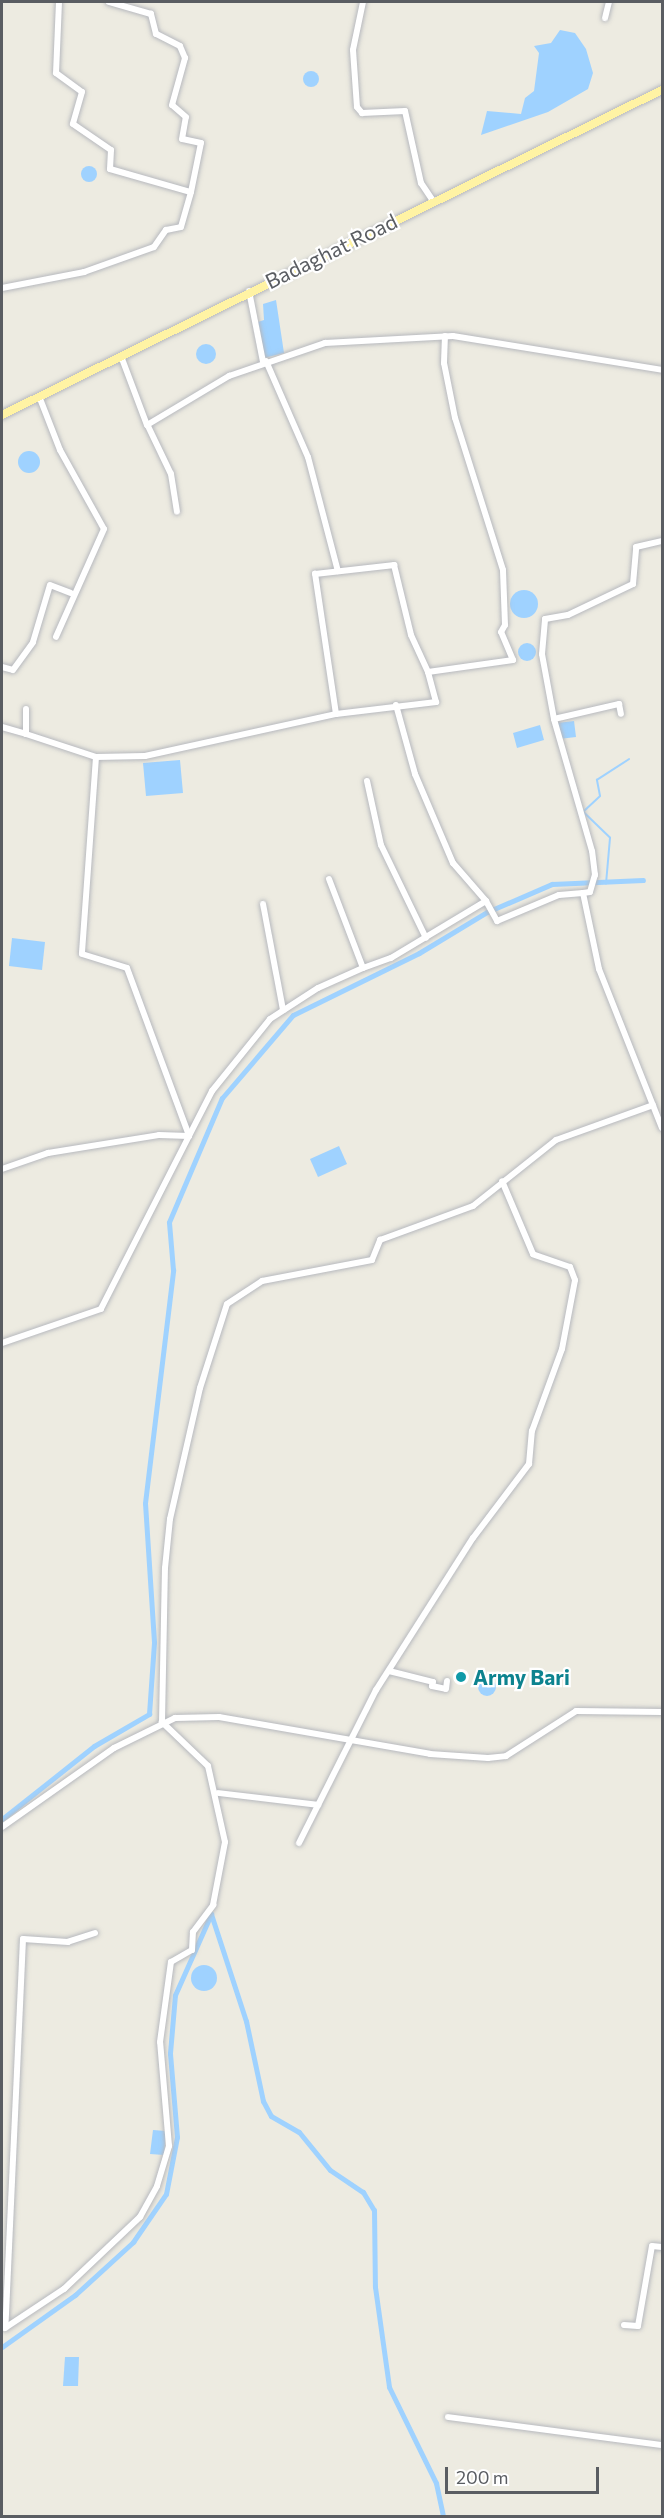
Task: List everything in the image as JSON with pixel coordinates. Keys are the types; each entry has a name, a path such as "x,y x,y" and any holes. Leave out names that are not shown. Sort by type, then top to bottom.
{"main road":[{"name":"Badaghat Road","path":"2,415 249,291 663,90"}],"street":[{"path":"59,2 54,66 58,77 82,92 73,124 111,150 110,169 191,192"},
{"path":"2,288 84,272 154,248 166,230 182,227 201,143 182,139 186,117 172,105 185,58 180,46 156,34 150,14 108,2"},
{"path":"363,2 353,50 357,107 362,113 408,114 421,183 433,201"},
{"path":"605,18 609,2"},
{"path":"249,291 264,362 308,457 338,571"},
{"path":"147,424 208,386 264,362 325,343 445,336 663,370"},
{"path":"429,672 513,658 501,632 505,625 503,570 455,418 444,363 445,336"},
{"path":"121,356 147,424 171,474 177,512"},
{"path":"39,396 60,450 104,529 71,593 56,637"},
{"path":"663,541 636,547 633,584 568,615 545,619 542,654 554,719 595,875 587,892 599,969 653,1105 660,1113 663,1128"},
{"path":"2,727 96,758 145,756 336,714 435,702 429,672 411,635 394,565 338,571 312,578 336,714"},
{"path":"2,667 13,670 33,642 50,585 71,593"},
{"path":"554,719 619,704 621,714"},
{"path":"396,705 416,774 453,863 486,903 496,920 559,895 587,892"},
{"path":"26,709 26,734"},
{"path":"96,758 82,954 127,968 189,1136"},
{"path":"367,781 381,845 426,938"},
{"path":"329,879 363,968"},
{"path":"2,1343 101,1309 212,1090 283,1011 363,968 426,938 486,903"},
{"path":"263,904 283,1011"},
{"path":"162,1722 170,1519 200,1388 227,1304 262,1281 372,1260 380,1240 473,1206 555,1140 653,1105"},
{"path":"2,1169 48,1153 159,1135 189,1136"},
{"path":"299,1843 388,1671 421,1619 529,1464 532,1431 569,1315 575,1280 570,1267 532,1254 502,1181"},
{"path":"388,1671 433,1682 432,1686 446,1689 447,1681"},
{"path":"2,1827 114,1748 162,1722 219,1717 488,1758 506,1756 576,1711 663,1712"},
{"path":"95,1933 68,1942 23,1939 5,2328 64,2289 140,2217 157,2186 169,2146 160,2042 171,1962 192,1950 193,1932 213,1905 225,1842 218,1793 198,1752 162,1722"},
{"path":"218,1793 318,1806"},
{"path":"624,2325 638,2326 652,2246 663,2247"},
{"path":"448,2417 663,2445"}],"water":[{"path":"560,30 575,33 586,49 593,73 588,89 548,112 481,135 487,111 521,114 525,98 534,91 539,53 534,46 551,43"},
{"path":"308,71 314,71 319,79 317,85 308,87 303,82 303,76"},
{"path":"86,166 92,166 97,174 95,180 86,182 81,177 81,171"},
{"path":"276,300 284,353 264,358 258,322 264,320 263,304"},
{"path":"206,344 213,347 216,354 213,361 206,364 199,361 196,354 199,347"},
{"path":"25,451 33,451 40,458 40,466 33,473 25,473 18,466 18,458"},
{"path":"524,590 534,594 538,604 534,614 524,618 514,614 510,604 514,594"},
{"path":"527,643 533,646 536,652 533,658 527,661 521,658 518,652 521,646"},
{"path":"574,721 576,737 559,739 557,723"},
{"path":"540,725 544,740 517,748 513,733"},
{"path":"180,760 183,793 146,796 143,763"},
{"path":"12,938 45,942 42,970 9,966"},
{"path":"339,1146 347,1164 318,1177 310,1159"},
{"path":"487,1678 493,1681 496,1687 493,1693 487,1696 481,1693 478,1687 481,1681"},
{"path":"204,1965 213,1969 217,1978 213,1987 204,1991 195,1987 191,1978 195,1969"},
{"path":"153,2130 166,2131 164,2155 150,2154"},
{"path":"65,2357 79,2357 78,2386 63,2386"}],"waterway":[{"path":"606,884 610,838 583,812 600,796 597,780 629,759"},
{"path":"2,1819 94,1746 149,1714 154,1642 145,1503 173,1270 169,1222 222,1098 293,1015 419,953 487,912 552,884 643,880"},
{"path":"2,2347 75,2295 133,2242 166,2194 177,2137 170,2053 175,1995 211,1914 246,2021 263,2101 271,2116 299,2132 330,2170 363,2192 374,2210 375,2287 389,2387 436,2483 443,2516"}],"place":[{"name":"Army Bari","path":"461,1677"}]}
